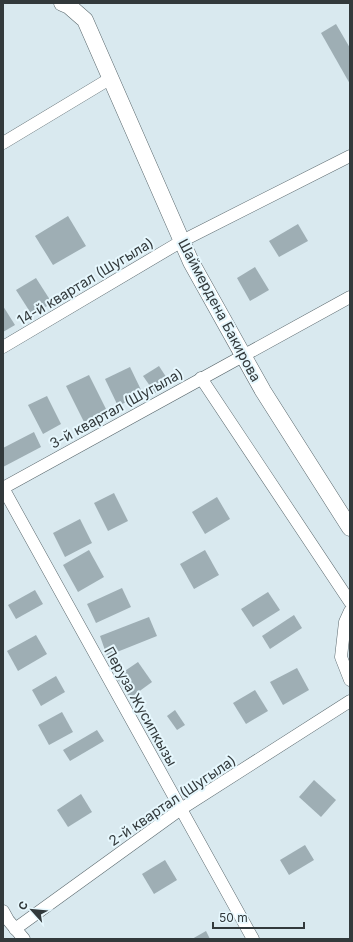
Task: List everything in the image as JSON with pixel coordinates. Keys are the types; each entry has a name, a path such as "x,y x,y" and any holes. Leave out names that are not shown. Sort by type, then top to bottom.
{"street":[{"name":"Шаймердена Бакирова","path":"62,3 69,6 85,20 191,262 263,391 350,528"},
{"path":"3,143 111,78"},
{"name":"14-й квартал (Шугыла)","path":"3,347 182,241 350,156"},
{"name":"3-й квартал (Шугыла)","path":"3,488 350,296"},
{"path":"201,378 350,602"},
{"name":"Перуза Жусипкызы","path":"3,488 253,939"},
{"path":"350,611 345,622 341,657 350,680"},
{"name":"2-й квартал (Шугыла)","path":"15,929 181,809 350,701"},
{"path":"3,911 24,939"}],"building":[{"path":"336,24 350,48 350,84 321,33"},
{"path":"68,216 86,246 53,265 35,236"},
{"path":"298,224 308,241 279,257 269,241"},
{"path":"255,267 269,290 250,301 237,278"},
{"path":"36,278 52,303 32,315 16,290"},
{"path":"3,306 15,325 3,332"},
{"path":"159,366 170,383 155,393 143,376"},
{"path":"130,367 143,394 118,406 105,379"},
{"path":"89,375 107,411 84,422 66,386"},
{"path":"47,396 61,424 43,434 28,405"},
{"path":"34,432 41,447 3,467 3,448"},
{"path":"114,493 128,521 108,531 94,503"},
{"path":"217,497 230,519 205,534 192,512"},
{"path":"80,519 92,543 65,557 53,533"},
{"path":"89,550 104,577 78,592 63,565"},
{"path":"205,550 219,575 194,589 180,564"},
{"path":"122,588 131,607 96,623 87,604"},
{"path":"35,590 43,604 16,619 8,605"},
{"path":"268,592 280,610 253,627 241,609"},
{"path":"294,615 302,628 270,649 262,636"},
{"path":"149,617 157,636 107,656 100,636"},
{"path":"36,635 47,654 18,671 7,651"},
{"path":"138,662 152,682 130,698 116,677"},
{"path":"297,668 309,690 283,705 270,682"},
{"path":"56,676 65,692 41,706 32,690"},
{"path":"255,690 268,711 246,724 233,703"},
{"path":"175,710 185,725 177,730 167,716"},
{"path":"62,712 73,732 49,745 38,725"},
{"path":"97,730 104,741 70,761 63,750"},
{"path":"314,780 336,800 321,817 299,797"},
{"path":"81,794 92,812 68,827 57,810"},
{"path":"305,845 314,860 289,875 280,860"},
{"path":"165,860 177,880 154,894 142,874"},
{"path":"206,931 210,939 192,939"}]}
